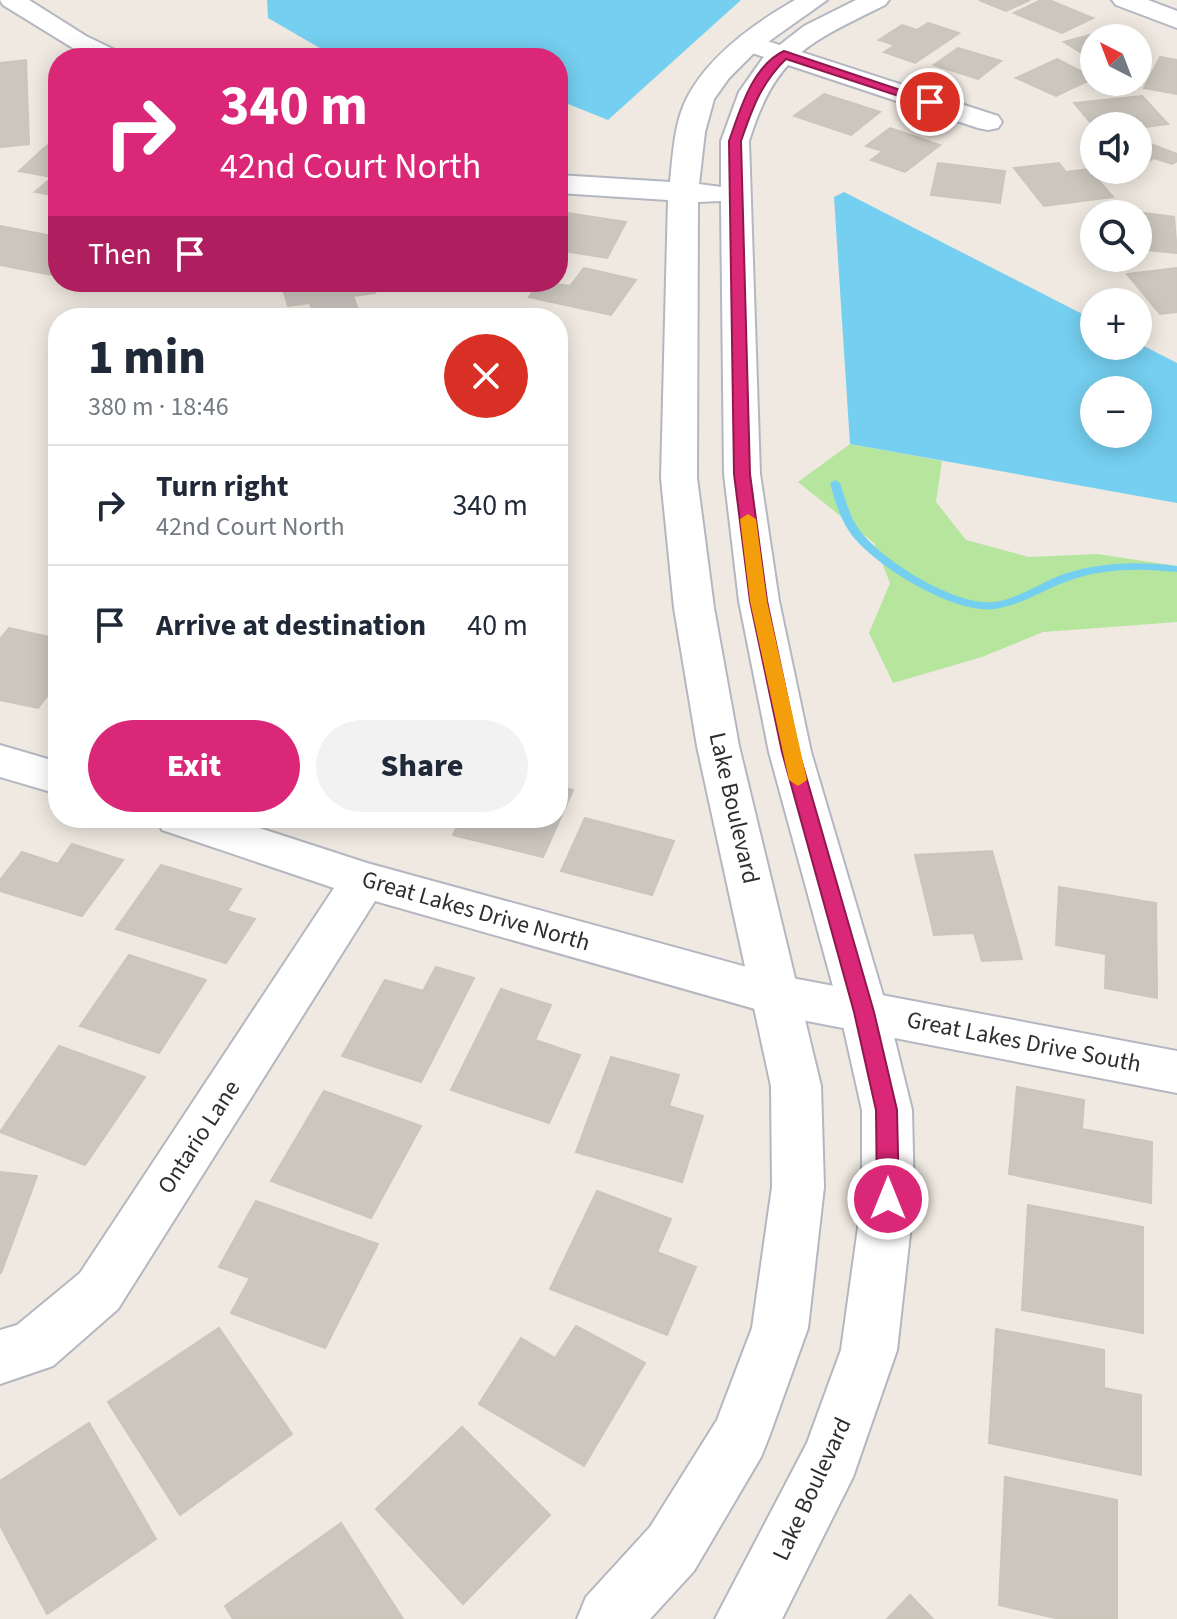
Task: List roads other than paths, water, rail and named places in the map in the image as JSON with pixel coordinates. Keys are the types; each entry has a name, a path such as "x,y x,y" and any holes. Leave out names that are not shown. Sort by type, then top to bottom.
{"street":[{"path":"12,0 89,48"},
{"name":"Lake Boulevard","path":"746,1619 754,1609 832,1456 869,1350 888,1199 887,1110 864,1012 790,752 759,601 742,474 735,141 749,101 764,74 766,49 780,19 814,0"},
{"name":"Lake Boulevard","path":"608,1619 672,1549 740,1437 780,1328 798,1187 796,1086 718,746 694,608 679,478 683,194 691,132 700,99 719,72 876,0"},
{"path":"1125,0 1177,20"},
{"path":"766,49 988,122"},
{"path":"568,185 734,195"},
{"path":"0,761 48,775"},
{"name":"Great Lakes Drive North","path":"208,828 364,880 776,995"},
{"name":"Ontario Lane","path":"0,1357 33,1347 99,1291 364,880"},
{"name":"Great Lakes Drive South","path":"776,995 1177,1072"}],"water":[{"path":"267,0 741,0 608,120 568,104 568,48 320,48 268,18"},
{"path":"844,192 1080,313 1080,360 1152,360 1152,350 1177,363 1177,503 850,444 834,197"}],"waterway":[{"path":"835,483 844,512 860,538 902,572 955,600 988,606 1007,603 1089,571 1134,567 1177,569"}]}
